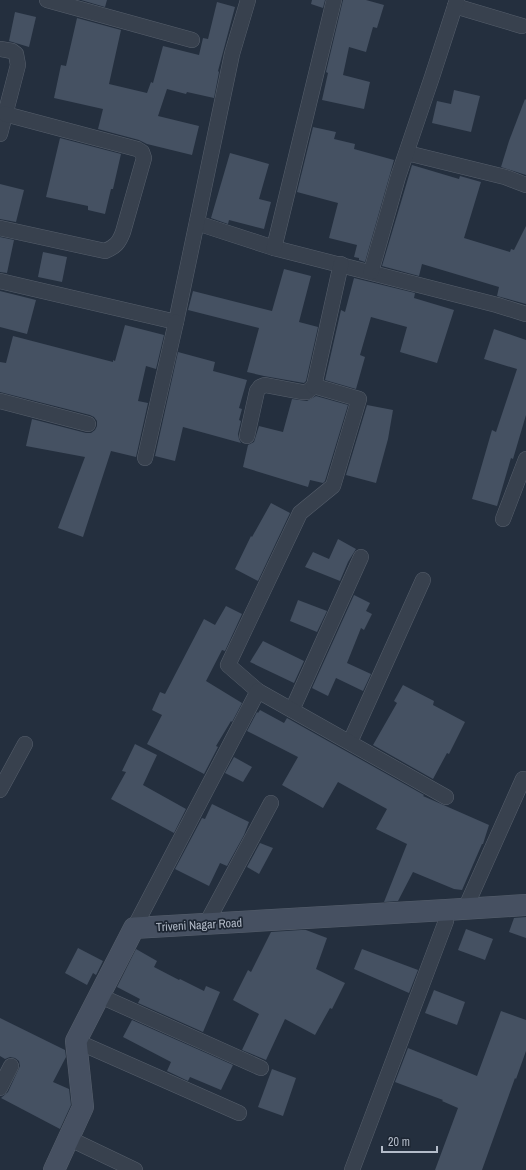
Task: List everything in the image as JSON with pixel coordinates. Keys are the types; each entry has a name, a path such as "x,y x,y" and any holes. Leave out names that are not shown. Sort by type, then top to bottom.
{"street":[{"path":"47,0 192,40"},
{"path":"145,458 176,322 232,54 248,0"},
{"path":"274,248 334,0"},
{"path":"371,272 398,177 456,3 522,26"},
{"path":"0,49 12,51 18,58 18,65 0,134"},
{"path":"0,228 104,251 113,248 120,241 144,158 142,152 136,149 5,114"},
{"path":"407,153 505,177 526,186"},
{"path":"197,223 274,248 341,264 526,314"},
{"path":"247,436 257,391 260,386 265,385 308,392 314,386 341,264"},
{"path":"0,281 176,322"},
{"path":"314,386 359,399 334,486 300,513 228,665 258,690 446,797"},
{"path":"0,401 88,424"},
{"path":"503,519 526,459"},
{"path":"292,710 361,557"},
{"path":"350,742 423,580"},
{"path":"54,1170 83,1108 76,1041 98,995 258,690"},
{"path":"0,790 25,744"},
{"path":"352,1170 446,921 456,910 523,779"},
{"path":"206,924 271,804"},
{"name":"Triveni Nagar Road","path":"134,928 526,905"},
{"path":"98,995 262,1068"},
{"path":"76,1041 239,1113"},
{"path":"0,1088 11,1066"},
{"path":"68,1138 135,1170"}],"building":[{"path":"81,0 107,0 105,7"},
{"path":"312,0 325,0 323,8 311,4"},
{"path":"343,0 366,0 384,5 377,28 373,27 366,52 349,47 343,75 370,82 364,109 322,100 328,73 326,72"},
{"path":"217,2 235,7 218,71 214,98 187,92 186,94 167,89 158,116 199,126 192,155 147,144 139,140 98,129 103,109 54,98 61,65 66,66 77,18 121,30 109,84 147,93 151,82 153,83 163,46 199,55 203,38 208,39"},
{"path":"15,12 36,17 29,47 9,41"},
{"path":"454,90 480,96 471,132 432,123 437,101 451,104"},
{"path":"525,99 526,100 526,175 501,167"},
{"path":"313,127 336,132 334,139 355,144 354,149 394,160 365,262 354,257 357,245 329,238 338,203 297,192"},
{"path":"60,138 121,154 113,189 111,189 105,214 88,210 88,206 46,197"},
{"path":"230,153 269,164 259,199 271,202 264,229 229,220 228,224 211,218"},
{"path":"412,165 459,179 460,176 481,182 464,238 510,252 511,249 514,250 526,226 526,304 497,296 499,287 422,264 419,276 382,266"},
{"path":"0,184 24,190 16,222 0,219"},
{"path":"0,237 14,240 7,273 0,272"},
{"path":"43,252 67,257 62,282 38,277"},
{"path":"284,269 311,276 299,322 318,327 306,381 304,383 247,372 259,328 188,310 193,291 272,311"},
{"path":"354,278 415,293 414,298 454,310 437,363 400,352 407,327 371,317 360,355 365,357 356,389 325,380 341,310 345,312"},
{"path":"0,291 36,300 27,334 0,327"},
{"path":"125,325 164,335 156,369 146,366 138,401 148,403 136,457 111,451 83,537 58,528 85,457 26,446 32,419 86,433 91,433 95,430 97,421 90,415 0,392 0,362 6,363 13,336 113,362 113,360 115,361"},
{"path":"494,329 526,340 526,415 513,459 511,458 497,506 472,499 492,430 496,432 517,369 484,359"},
{"path":"178,352 215,362 213,371 247,380 239,408 242,409 239,420 241,421 238,434 241,443 183,427 175,461 155,456"},
{"path":"316,396 348,405 325,481 323,483 310,480 308,487 243,467 248,445 254,442 259,426 283,432 292,399 307,401"},
{"path":"367,405 393,410 388,439 376,483 346,475"},
{"path":"271,503 290,513 258,581 235,569 251,536 252,537"},
{"path":"338,539 356,549 348,562 340,581 305,567 313,552 329,559"},
{"path":"354,595 370,603 366,611 372,614 364,630 361,628 347,663 371,674 363,691 336,678 328,696 312,688"},
{"path":"298,600 327,611 317,632 290,621"},
{"path":"226,606 242,614 225,651 222,650 206,681 242,703 232,722 231,721 216,746 218,747 204,774 147,744 162,715 152,710 160,692 165,694 204,619 215,625"},
{"path":"263,641 304,661 294,683 250,662"},
{"path":"403,685 434,701 433,705 465,722 449,754 447,753 433,779 373,745 397,703 394,701"},
{"path":"260,710 284,723 287,718 424,795 423,796 489,825 483,844 462,890 454,889 413,872 398,901 384,902 407,844 376,829 387,809 338,782 323,808 282,785 298,757 247,731 257,712 258,713"},
{"path":"135,744 157,755 143,785 186,809 174,833 111,799 126,772 122,771"},
{"path":"234,757 252,767 243,782 225,773"},
{"path":"212,804 249,822 244,835 227,866 220,863 209,886 175,869 202,818 205,819"},
{"path":"260,843 273,848 259,874 247,867"},
{"path":"526,917 526,938 509,932 514,918"},
{"path":"466,929 493,939 485,960 458,950"},
{"path":"306,930 327,938 316,969 345,983 332,1009 330,1008 315,1035 285,1019 266,1060 242,1050 259,1014 233,1000 248,970 251,972 271,932"},
{"path":"78,948 103,961 96,975 93,973 87,985 65,973"},
{"path":"136,949 157,961 154,967 179,980 180,979 204,991 206,986 220,992 203,1032 138,1003 140,999 117,987"},
{"path":"362,949 418,970 409,993 354,969"},
{"path":"434,990 465,1002 457,1025 425,1013"},
{"path":"501,1011 526,1020 526,1051 482,1170 435,1170 458,1108 442,1101 443,1100 395,1082 408,1048 477,1076"},
{"path":"0,1018 65,1050 66,1057 53,1082 69,1089 71,1105 60,1129 1,1098 8,1092 20,1066 19,1061 15,1058 10,1057 5,1059 0,1056"},
{"path":"132,1020 233,1065 221,1090 190,1077 188,1081 167,1071 171,1062 123,1037"},
{"path":"272,1069 296,1078 283,1116 258,1107"}]}
